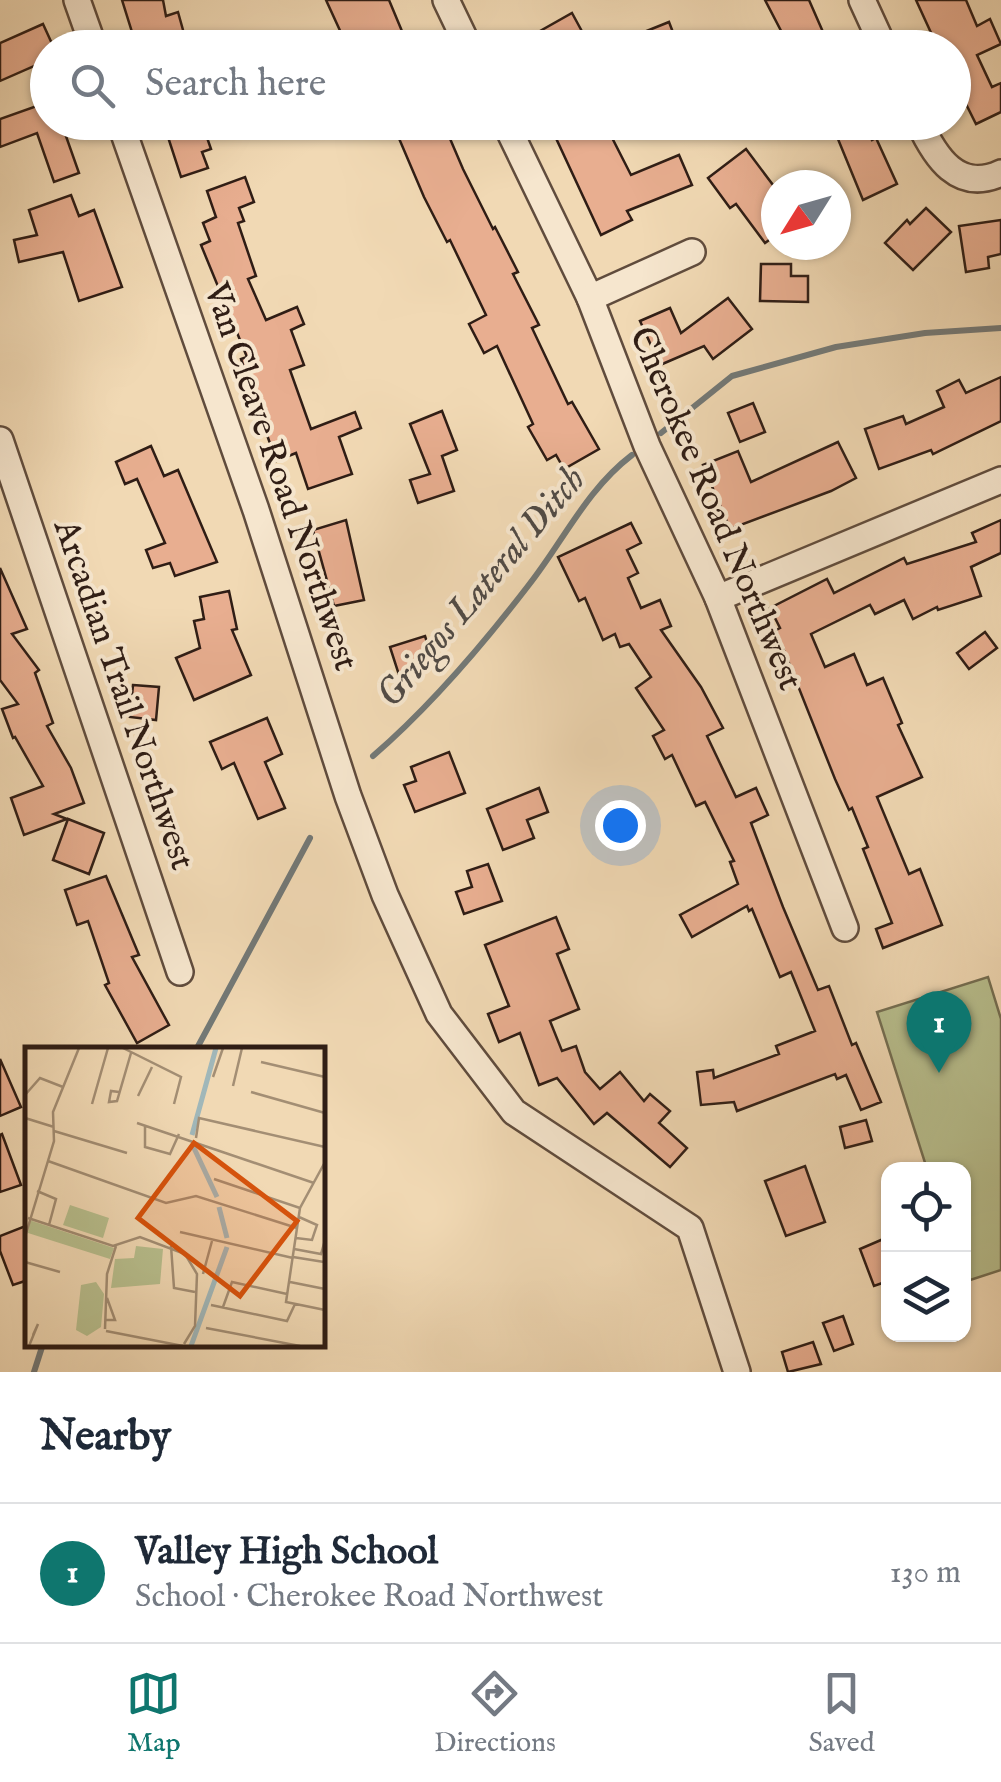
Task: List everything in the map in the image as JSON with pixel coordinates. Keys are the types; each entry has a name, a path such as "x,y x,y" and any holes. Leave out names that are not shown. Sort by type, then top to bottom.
{"street":[{"path":"77,0 88,30"},
{"path":"446,0 460,30"},
{"path":"862,0 876,30"},
{"name":"Van Cleave Road Northwest","path":"126,140 256,510 348,796 385,895 439,1014 514,1112 690,1228 737,1372"},
{"name":"Cherokee Road Northwest","path":"514,140 590,298 648,446 718,598 845,928"},
{"path":"929,140 940,160 958,174 974,180 1001,173"},
{"path":"590,298 692,252"},
{"name":"Arcadian Trail Northwest","path":"0,440 180,972"},
{"path":"718,598 1001,480"}],"green space":[{"path":"988,977 1001,1019 1001,1270 971,1280 971,1162 925,1162 877,1012"}],"building":[{"path":"122,0 163,0 166,16 178,12 183,30 131,30"},
{"path":"326,0 389,0 402,30 340,30"},
{"path":"765,0 809,0 822,30 781,30"},
{"path":"916,0 966,0 977,26 990,19 1001,44 977,55 992,87 1001,83 1001,112 976,124 971,114 971,30 930,30"},
{"path":"572,13 581,30 542,30"},
{"path":"669,22 672,30 649,30"},
{"path":"43,24 46,30 30,30 30,68 0,81 0,43"},
{"path":"30,108 30,136 0,147 0,119"},
{"path":"39,140 67,140 79,173 54,182"},
{"path":"169,140 208,140 211,149 202,152 208,168 181,177"},
{"path":"400,140 451,140 518,272 513,274 539,325 532,328 568,404 572,402 599,449 564,469 556,455 547,460 528,427 533,424 497,346 484,353 469,324 486,315 450,240 447,242"},
{"path":"557,140 613,140 631,175 679,155 692,185 627,211 632,220 601,235"},
{"path":"838,140 877,140 897,184 863,200"},
{"path":"746,149 762,170 761,238 736,204 730,208 708,178"},
{"path":"245,177 254,202 239,208 244,221 238,223 256,276 248,279 266,320 297,307 304,324 291,330 304,365 290,370 311,429 355,412 361,428 339,437 352,474 308,489 296,453 276,461 241,359 247,357 201,245 210,241 203,223 216,217 207,191"},
{"path":"71,195 79,216 94,210 122,287 79,301 63,252 19,262 14,240 37,235 29,210"},
{"path":"926,208 951,232 913,270 885,243 907,220 910,224"},
{"path":"1001,220 1001,254 988,257 989,268 966,272 959,226"},
{"path":"761,264 791,264 791,276 808,276 808,302 760,301"},
{"path":"728,298 752,329 713,359 704,346 660,365 640,321 670,308 681,333"},
{"path":"1001,377 1001,421 933,454 931,450 879,469 865,429 903,416 906,424 944,407 937,391 959,380 966,393"},
{"path":"753,403 765,432 740,442 728,413"},
{"path":"442,411 457,450 442,456 454,491 418,503 410,480 430,474 410,424"},
{"path":"838,442 856,478 730,529 703,465 738,451 751,482"},
{"path":"151,446 164,476 178,470 217,562 175,576 170,563 153,568 146,550 165,543 137,479 125,484 116,462"},
{"path":"346,520 364,600 334,606 313,530"},
{"path":"1001,520 1001,553 971,567 981,596 938,610 937,607 913,619 904,600 875,614 870,605 811,634 825,667 854,654 867,685 883,678 902,723 898,725 922,777 877,797 909,874 920,869 942,925 883,948 876,929 892,923 863,849 868,847 835,779 783,648 772,654 763,637 780,628 770,608 827,579 834,593 904,558 907,564 976,542 972,533"},
{"path":"631,523 641,543 627,550 638,573 628,578 641,608 660,600 671,626 661,630 701,687 723,728 707,736 736,797 756,788 768,815 751,823 783,907 818,990 829,986 852,1045 856,1043 881,1102 861,1110 846,1075 837,1079 835,1074 737,1111 734,1102 701,1105 697,1072 713,1070 714,1078 779,1054 776,1046 815,1031 791,972 780,977 752,909 749,911 747,906 692,937 680,915 738,884 730,862 734,861 705,802 696,806 672,755 665,759 653,736 664,730 636,688 651,677 629,644 620,647 615,634 603,640 585,598 579,601 558,557"},
{"path":"0,568 27,629 12,634 39,670 35,673 53,723 47,726 71,768 84,803 54,814 67,819 24,835 11,798 43,786 13,738 2,709 18,704 0,680"},
{"path":"229,591 237,629 232,630 251,675 194,700 176,658 200,648 194,621 204,619 200,597"},
{"path":"985,632 997,648 969,669 957,653"},
{"path":"425,636 434,664 399,675 390,647"},
{"path":"133,685 159,687 156,720 130,717"},
{"path":"267,718 282,754 265,762 285,808 258,819 234,763 222,769 210,742"},
{"path":"449,752 465,793 415,812 404,785 416,781 411,767"},
{"path":"539,788 548,812 527,820 534,838 503,850 487,809"},
{"path":"68,819 104,833 89,874 53,860"},
{"path":"488,864 502,901 464,914 456,892 472,887 467,871"},
{"path":"106,876 139,955 132,957 169,1025 137,1043 105,985 109,983 88,921 77,925 65,890"},
{"path":"556,917 569,949 557,954 579,1009 550,1021 562,1051 576,1046 585,1072 600,1089 620,1072 644,1101 650,1094 670,1111 659,1123 687,1148 670,1167 607,1113 594,1124 557,1078 539,1085 520,1033 499,1042 488,1014 509,1006 485,945"},
{"path":"0,1059 21,1107 0,1116"},
{"path":"866,1120 872,1141 845,1148 840,1127"},
{"path":"0,1135 21,1185 0,1192"},
{"path":"805,1166 825,1222 786,1236 765,1181"},
{"path":"25,1226 25,1281 13,1285 0,1251 0,1236"},
{"path":"881,1240 881,1284 874,1286 860,1249"},
{"path":"843,1316 853,1344 834,1351 823,1323"},
{"path":"813,1342 821,1364 788,1372 782,1352"}],"waterway":[{"name":"Griegos Lateral Ditch","path":"661,433 732,376 836,347 925,333 1001,328"},
{"name":"Griegos Lateral Ditch","path":"373,756 474,653 541,569 588,500 632,455"},
{"name":"Griegos Lateral Ditch","path":"198,1047 310,838"},
{"name":"Griegos Lateral Ditch","path":"34,1372 42,1347"}],"place":[{"name":"Valley High School","path":"939,1073"}]}
